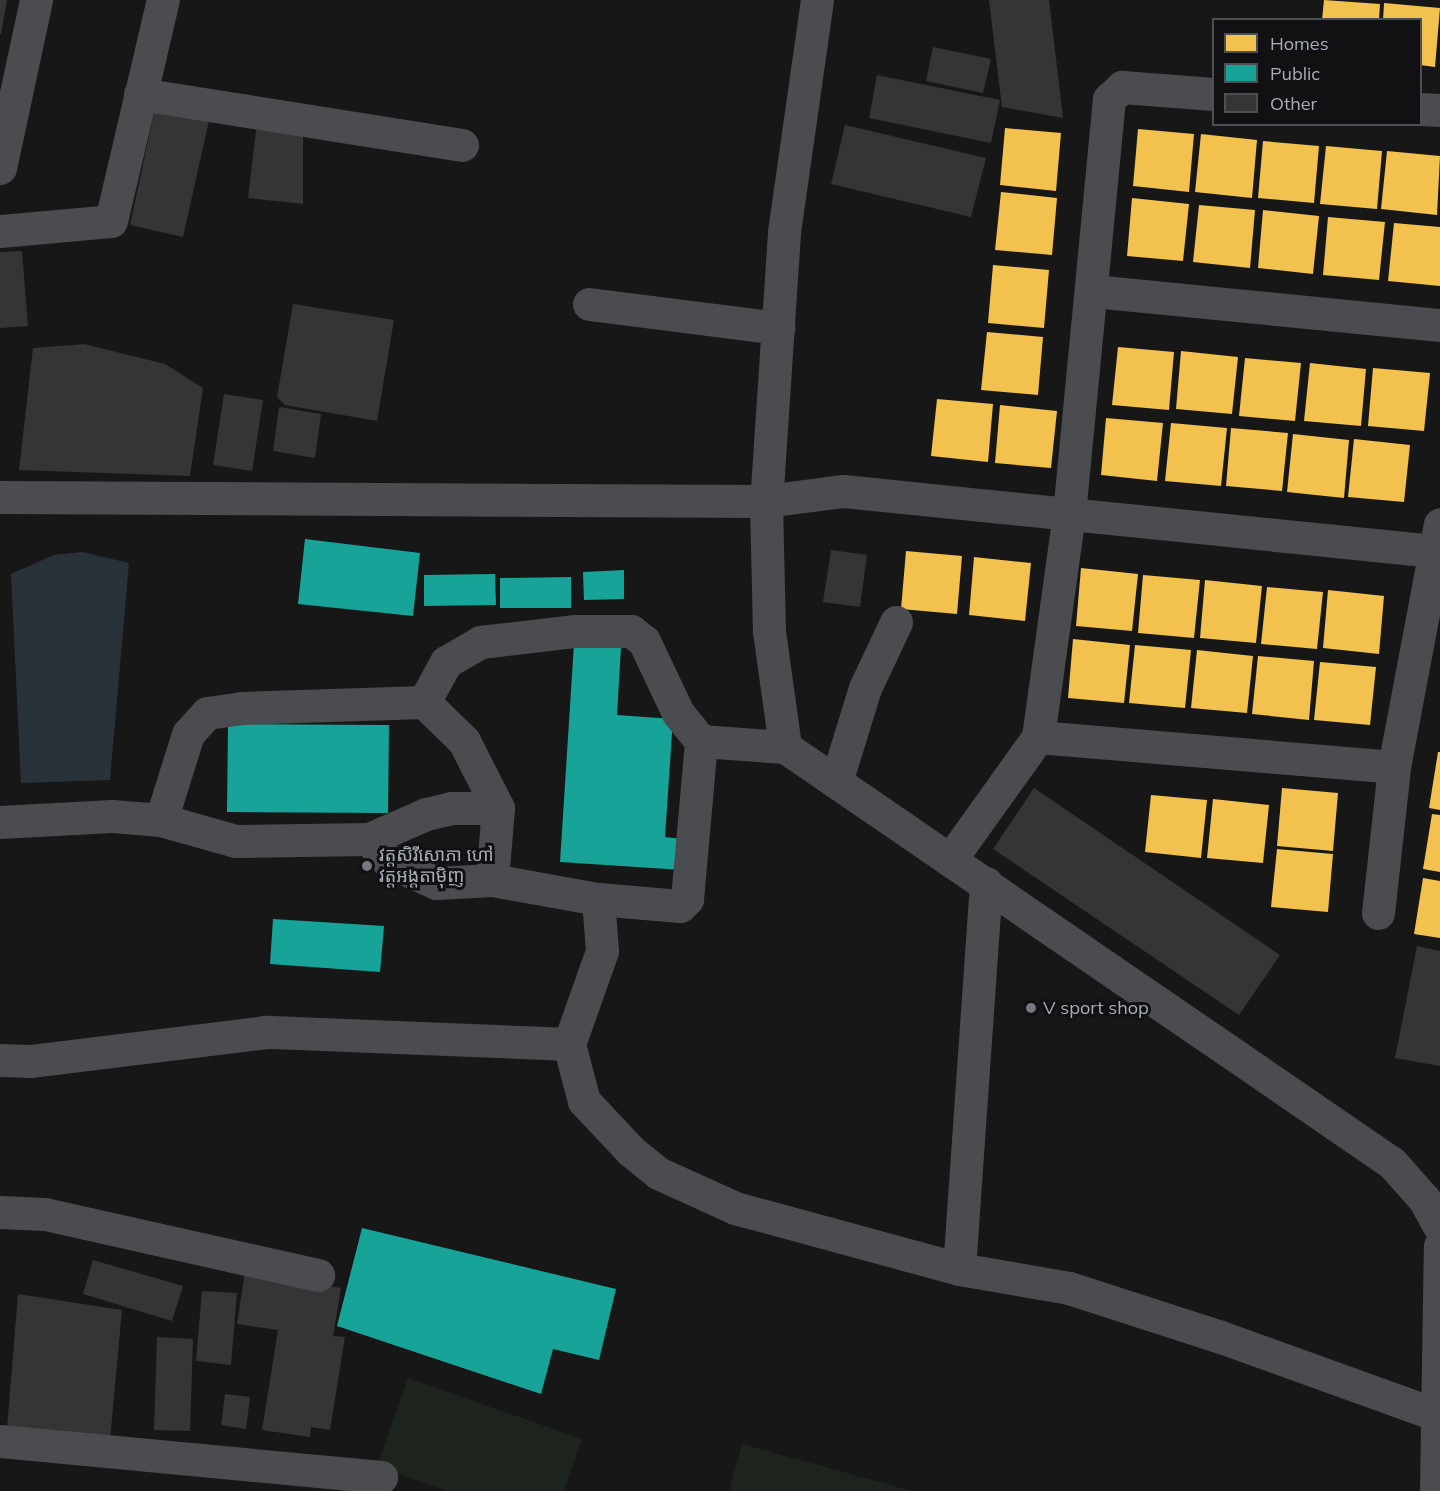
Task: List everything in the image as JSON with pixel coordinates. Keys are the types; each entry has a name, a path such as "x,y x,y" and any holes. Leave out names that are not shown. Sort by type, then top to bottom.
{"street":[{"path":"0,168 36,0"},
{"path":"0,231 111,221 163,0"},
{"path":"785,747 769,631 766,501 784,233 817,0"},
{"path":"950,860 1038,737 1069,514 1093,291 1109,99 1114,90 1122,87 1212,93"},
{"path":"140,94 462,145"},
{"path":"1422,109 1440,110"},
{"path":"1093,291 1440,325"},
{"path":"589,304 778,328"},
{"path":"0,497 766,501 843,491 1069,514 1437,537 1394,767 1378,913"},
{"path":"836,782 865,688 896,622"},
{"path":"369,839 388,861 436,883 492,880 598,899 680,906 687,899 701,741 678,713 644,640 631,631 575,631 480,642 446,662 424,702"},
{"path":"161,820 188,734 207,713 241,708 424,702 464,741 498,808 492,880"},
{"path":"1038,737 1394,767"},
{"path":"701,741 785,747 1392,1163 1424,1199 1440,1228"},
{"path":"0,822 112,816 161,820 235,841 369,839 426,814 451,808 498,808"},
{"path":"959,1269 986,883"},
{"path":"598,899 602,951 569,1044 584,1101 631,1151 658,1173 735,1208 959,1269 1070,1288 1218,1336 1438,1415"},
{"path":"0,1060 30,1061 266,1032 569,1044"},
{"path":"0,1212 45,1214 318,1275"},
{"path":"1436,1491 1440,1246"},
{"path":"0,1441 381,1477"}],"shaded area":[{"path":"82,552 129,563 110,780 21,783 11,574 54,555"},
{"path":"408,1378 582,1439 564,1491 447,1491 377,1466"},
{"path":"742,1444 912,1491 729,1491"}],"building: Homes":[{"path":"1324,0 1380,4 1379,18 1322,18"},
{"path":"1384,3 1440,8 1435,67 1422,65 1422,18 1383,18"},
{"path":"1005,128 1061,133 1056,191 1000,185"},
{"path":"1138,129 1194,134 1189,192 1133,186"},
{"path":"1201,134 1257,140 1252,198 1195,192"},
{"path":"1263,141 1319,146 1314,203 1258,198"},
{"path":"1326,146 1382,151 1377,209 1320,204"},
{"path":"1387,151 1440,156 1437,215 1381,209"},
{"path":"1001,192 1057,198 1052,255 995,250"},
{"path":"1132,198 1189,204 1183,261 1127,256"},
{"path":"1199,205 1255,210 1250,268 1193,262"},
{"path":"1263,210 1319,216 1313,274 1258,268"},
{"path":"1328,217 1385,222 1379,280 1323,275"},
{"path":"1394,223 1440,227 1440,286 1388,281"},
{"path":"993,265 1049,270 1044,328 988,323"},
{"path":"987,332 1043,337 1038,395 981,390"},
{"path":"1118,347 1174,352 1169,410 1112,405"},
{"path":"1181,351 1238,357 1232,414 1176,409"},
{"path":"1245,358 1301,363 1295,421 1239,416"},
{"path":"1310,363 1366,369 1361,426 1304,421"},
{"path":"1373,368 1430,373 1424,431 1368,426"},
{"path":"937,399 993,404 988,462 931,456"},
{"path":"1000,405 1057,411 1051,468 995,463"},
{"path":"1106,418 1163,423 1157,481 1101,475"},
{"path":"1171,423 1227,428 1221,486 1165,481"},
{"path":"1231,428 1288,433 1282,491 1226,486"},
{"path":"1293,434 1349,440 1344,498 1287,492"},
{"path":"1354,439 1410,445 1404,502 1348,497"},
{"path":"906,551 962,556 957,614 901,609"},
{"path":"974,557 1031,563 1025,621 969,615"},
{"path":"1081,568 1138,574 1132,631 1076,626"},
{"path":"1143,575 1200,580 1194,638 1138,633"},
{"path":"1205,580 1262,586 1256,643 1200,638"},
{"path":"1267,587 1323,592 1317,649 1261,644"},
{"path":"1328,590 1384,596 1379,654 1323,648"},
{"path":"1073,639 1130,645 1124,703 1068,698"},
{"path":"1135,645 1191,650 1185,708 1129,703"},
{"path":"1197,650 1253,656 1247,713 1191,708"},
{"path":"1258,656 1314,661 1309,720 1252,714"},
{"path":"1320,662 1376,667 1370,725 1314,720"},
{"path":"1438,752 1440,752 1440,810 1429,808"},
{"path":"1282,788 1338,793 1333,851 1277,846"},
{"path":"1151,795 1207,800 1201,858 1145,852"},
{"path":"1213,799 1269,805 1263,863 1207,858"},
{"path":"1432,814 1440,815 1440,872 1423,869"},
{"path":"1277,849 1333,854 1328,912 1271,907"},
{"path":"1423,878 1440,881 1440,938 1414,934"}],"building: Public":[{"path":"305,539 420,553 413,616 298,604"},
{"path":"624,570 624,599 584,600 583,572"},
{"path":"495,574 496,605 424,606 424,575"},
{"path":"571,577 571,608 500,608 500,578"},
{"path":"574,644 621,647 617,715 673,719 665,837 684,839 682,870 560,862"},
{"path":"228,724 389,725 388,813 227,812"},
{"path":"273,919 384,926 380,972 270,964"},
{"path":"362,1228 616,1289 599,1360 553,1349 541,1394 337,1326"}],"building: Other":[{"path":"0,0 7,0 1,34 0,34"},
{"path":"989,0 1049,0 1063,118 1002,107"},
{"path":"933,47 991,59 983,93 926,81"},
{"path":"877,75 1000,100 991,143 869,118"},
{"path":"156,104 210,116 183,237 130,225"},
{"path":"257,123 303,130 303,204 248,198"},
{"path":"845,125 986,158 971,217 831,184"},
{"path":"22,251 28,326 0,328 0,252"},
{"path":"293,304 394,320 377,421 285,405 277,397"},
{"path":"84,344 165,364 203,388 190,476 19,470 33,348"},
{"path":"224,394 263,400 252,471 213,465"},
{"path":"279,407 321,414 315,458 273,451"},
{"path":"831,550 867,555 860,607 823,602"},
{"path":"1034,788 1280,955 1239,1015 993,849"},
{"path":"1417,946 1440,951 1440,1066 1395,1058"},
{"path":"93,1260 183,1286 172,1321 83,1294"},
{"path":"245,1271 341,1288 333,1336 345,1337 330,1430 311,1427 310,1437 262,1430 278,1330 237,1324"},
{"path":"202,1291 237,1293 231,1365 196,1361"},
{"path":"18,1294 122,1310 110,1440 7,1429"},
{"path":"157,1337 193,1339 190,1431 154,1430"},
{"path":"225,1394 250,1397 246,1429 221,1425"}],"place":[{"name":"វត្តសិរីសោភា ហៅ វត្តអង្តតាម៉ិញ","path":"367,866"},
{"name":"V sport shop","path":"1031,1008"}]}
